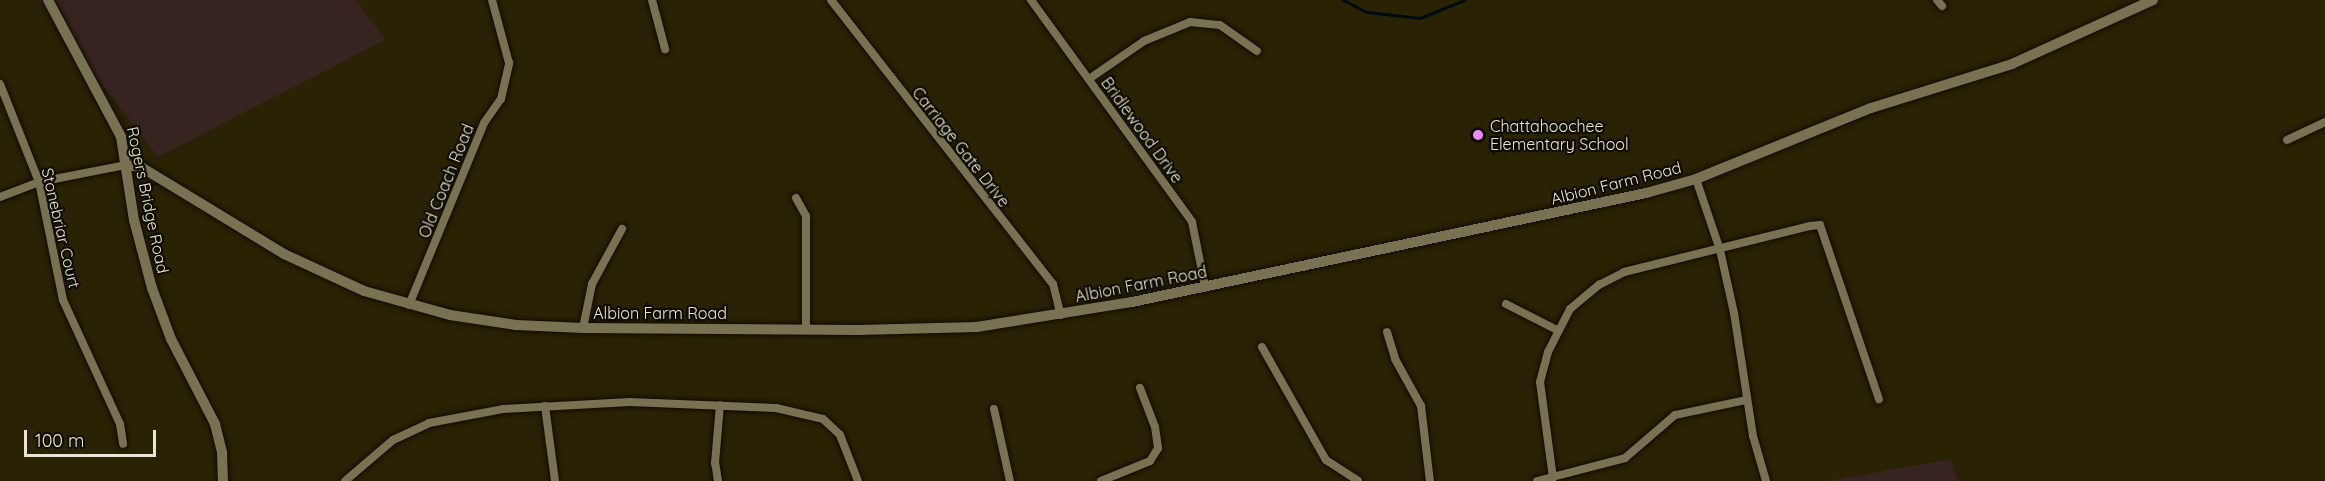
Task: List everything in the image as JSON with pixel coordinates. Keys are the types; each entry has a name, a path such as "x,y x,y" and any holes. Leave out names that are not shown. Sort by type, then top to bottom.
{"street":[{"name":"Rogers Bridge Road","path":"48,0 114,119 126,165 134,220 152,288 171,339 215,424 222,453 223,481"},
{"name":"Old Coach Road","path":"410,305 484,123 501,99 509,63 492,0"},
{"path":"652,0 665,49"},
{"name":"Carriage Gate Drive","path":"831,0 1053,284 1060,315"},
{"name":"Bridlewood Drive","path":"1031,0 1192,222 1205,286"},
{"name":"Albion Farm Road","path":"126,165 141,167 284,255 364,291 450,315 516,325 583,328 977,327 1060,315 1205,286 1632,196 1696,179 1871,108 2012,64 2153,0"},
{"path":"1089,79 1144,40 1190,22 1220,25 1257,51"},
{"name":"Stonebriar Court","path":"0,84 39,182 55,275 91,366 120,424 123,444"},
{"path":"2286,140 2325,122"},
{"path":"0,197 39,182 126,165"},
{"path":"1696,179 1720,250 1734,313 1746,400 1767,481"},
{"path":"796,198 806,216 806,328"},
{"path":"1553,477 1540,382 1570,309 1599,285 1624,272 1821,225 1879,399"},
{"path":"583,328 592,284 622,230"},
{"path":"1506,304 1559,332"},
{"path":"1387,332 1395,359 1421,406 1430,481"},
{"path":"1262,348 1326,460 1358,481"},
{"path":"1101,481 1150,461 1158,448 1155,427 1140,388"},
{"path":"1538,481 1625,458 1675,415 1746,400"},
{"path":"345,481 393,440 429,423 464,414 544,406 630,402 793,409 823,419 840,435 858,481"},
{"path":"718,481 715,463 720,405"},
{"path":"544,406 555,481"},
{"path":"994,409 1010,481"}],"shaded area":[{"path":"37,0 356,0 385,40 158,157"},
{"path":"1951,459 1958,481 1828,481"}],"waterway":[{"path":"1343,0 1367,12 1420,18 1464,0"}],"place":[{"name":"Chattahoochee Elementary School","path":"1478,135"}]}
